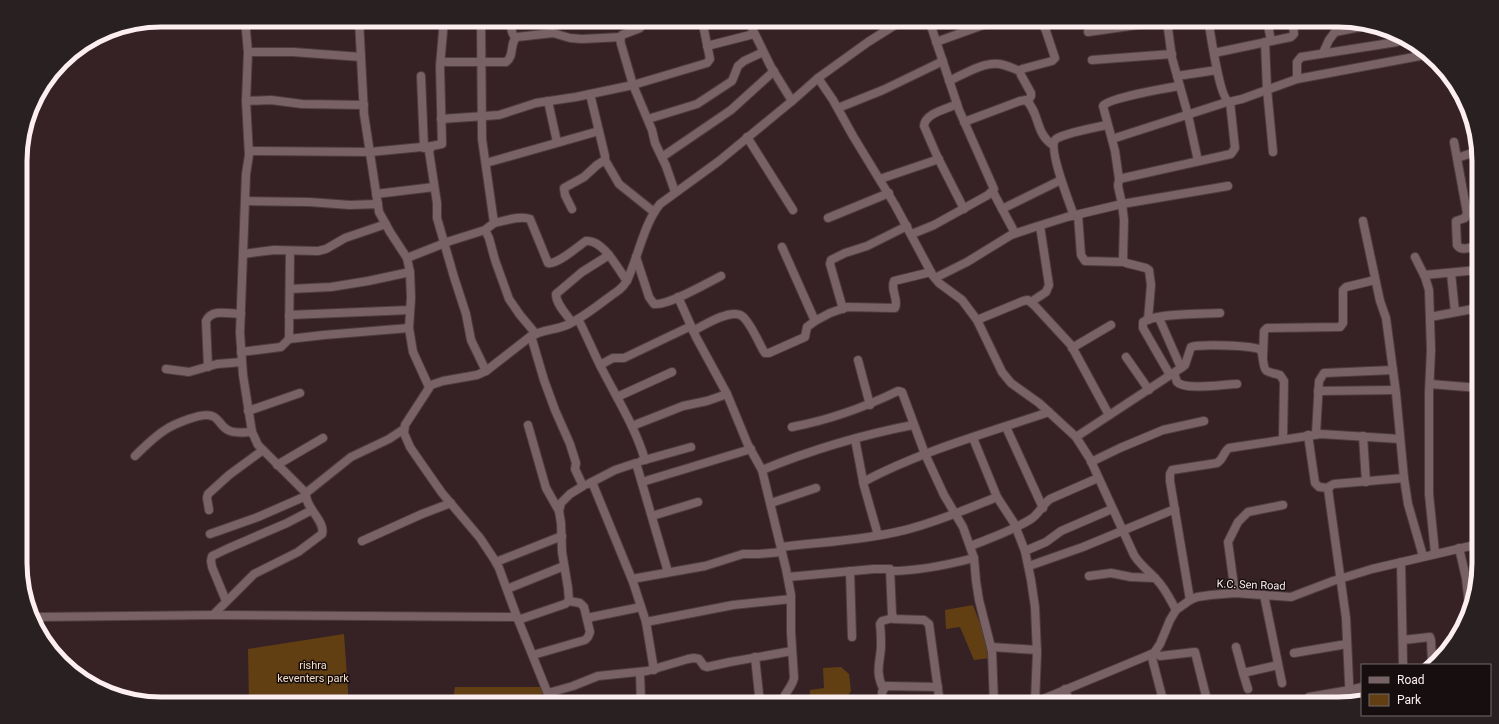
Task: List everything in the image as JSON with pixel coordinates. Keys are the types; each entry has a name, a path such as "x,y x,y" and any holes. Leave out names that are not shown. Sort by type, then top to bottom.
{"street":[{"path":"213,614 254,574 298,552 323,532 323,528 312,510 306,495 258,445 252,432 248,411 241,352 246,174 249,151 246,101 248,52 246,27"},
{"path":"359,27 364,105 379,212 407,258 410,272 409,328 413,352 429,387"},
{"path":"249,151 370,152 424,148 442,144 441,62 444,27"},
{"path":"481,27 482,139 494,223"},
{"path":"441,62 482,63 508,61 511,58 515,38 511,27"},
{"path":"515,38 553,34 582,39 621,37 640,27"},
{"path":"441,119 500,115 536,103 633,85 707,63 710,59 704,27"},
{"path":"752,27 754,34 763,52 792,101"},
{"path":"549,697 496,562 484,543 437,486 414,454 407,441 404,429 405,425 429,387 436,383 477,375 486,371 534,335 557,328 575,320 619,290 627,281 654,212 660,204 719,161 818,78 891,27"},
{"path":"931,27 957,104 978,157 993,187 992,192 1015,233"},
{"path":"936,42 978,27"},
{"path":"949,81 978,68 992,64 999,64 1020,71 1022,69 1052,61 1055,59 1055,56 1044,27"},
{"path":"1088,32 1122,27"},
{"path":"1170,27 1172,54 1198,161"},
{"path":"1119,179 1198,161 1228,156 1233,152 1235,148 1229,102 1225,98 1217,70 1209,27"},
{"path":"1267,27 1268,41 1267,89 1273,152"},
{"path":"1214,53 1293,36 1293,27"},
{"path":"1323,53 1329,40 1335,32 1354,28"},
{"path":"708,46 754,34"},
{"path":"621,37 620,40 622,50 633,85 648,119 655,143 675,192"},
{"path":"1297,79 1297,62 1298,59 1304,56 1397,42"},
{"path":"248,52 292,52 361,57"},
{"path":"648,119 697,104 732,81 738,66 744,61 763,52"},
{"path":"1092,60 1172,54"},
{"path":"1112,139 1188,116 1297,79 1421,56"},
{"path":"838,108 883,90 943,61"},
{"path":"1177,76 1217,70"},
{"path":"662,157 731,110 774,71"},
{"path":"1020,71 1031,93 1028,101"},
{"path":"421,76 424,148"},
{"path":"818,78 838,108 853,136 889,194 933,275 962,300 976,320 1002,372 1011,383 1049,412 1076,437 1091,462 1122,531 1138,561 1164,588 1176,610"},
{"path":"1124,262 1122,257 1124,220 1118,186 1119,179 1112,139 1103,106 1107,102 1133,95 1179,86"},
{"path":"590,94 605,160 619,184 654,212"},
{"path":"246,101 271,100 302,104 364,105"},
{"path":"548,101 557,142"},
{"path":"964,122 1020,101 1028,101 1032,106 1043,136 1053,145"},
{"path":"957,104 928,117 924,121 926,132 964,209"},
{"path":"1107,125 1058,138 1053,145 1054,153 1061,180 1076,215 1082,255 1085,261 1124,262 1149,270 1151,285 1148,320"},
{"path":"486,163 599,131"},
{"path":"747,137 794,210"},
{"path":"1454,142 1467,213 1465,218 1456,221 1457,245 1461,249 1472,247"},
{"path":"432,146 429,151 438,218 444,243 466,314 471,340 486,371"},
{"path":"1458,158 1472,153"},
{"path":"880,179 939,159"},
{"path":"572,209 565,195 564,188 584,177 596,165 605,160"},
{"path":"1002,209 1061,180"},
{"path":"600,365 613,358 624,358 692,328 725,316 736,314 740,315 748,324 763,350 768,353 805,337 808,325 843,309 855,307 895,308 896,303 892,285 894,281 933,275 967,262 1015,233 1076,215 1122,204 1228,186"},
{"path":"376,194 434,187"},
{"path":"912,234 934,225 992,192"},
{"path":"828,218 889,194"},
{"path":"246,201 308,202 350,205 378,204"},
{"path":"407,258 444,243 485,230 494,223 526,217 530,219 548,263 552,264 558,261 586,241 591,240 598,244 609,255 627,281"},
{"path":"1362,221 1380,301 1386,318 1404,478 1408,504 1422,556"},
{"path":"243,254 274,250 318,251 326,249 345,238 386,224"},
{"path":"843,309 830,264 831,260 845,253 867,246 907,226"},
{"path":"1031,302 1046,292 1049,285 1040,226"},
{"path":"485,230 490,238 495,260 509,299 534,335 544,380 570,444 576,463 574,469 583,486"},
{"path":"782,247 815,321"},
{"path":"289,339 290,251"},
{"path":"609,255 582,272 556,294 556,298 575,320 600,365 632,426 645,460"},
{"path":"636,257 652,303 659,304 678,297 721,276"},
{"path":"1415,257 1424,275 1429,290 1431,350 1429,494 1435,553"},
{"path":"1424,275 1472,271"},
{"path":"290,289 331,287 353,284 410,272"},
{"path":"1451,273 1455,312"},
{"path":"1263,356 1264,331 1267,328 1340,327 1343,323 1343,290 1346,287 1375,280"},
{"path":"678,297 692,328 727,394 739,425 762,470 782,550 791,599 794,670 793,684 784,697"},
{"path":"976,320 1023,300 1028,300 1031,302 1054,325 1072,348 1109,415"},
{"path":"1430,317 1472,309"},
{"path":"289,315 410,310"},
{"path":"208,366 206,321 208,317 211,314 218,313 241,314"},
{"path":"1175,372 1143,328 1143,322 1159,318 1220,313"},
{"path":"1159,318 1177,382 1182,386 1238,384"},
{"path":"1072,348 1111,324"},
{"path":"241,352 281,347 289,339 409,328"},
{"path":"1076,437 1185,365 1190,348 1193,346 1257,348 1261,350 1265,368 1268,372 1280,375 1284,381 1283,438"},
{"path":"1126,357 1149,390"},
{"path":"858,360 870,405"},
{"path":"166,369 189,372 208,366 242,362"},
{"path":"1393,370 1324,373 1319,381 1312,434 1315,483 1319,487 1329,488 1334,484 1404,478"},
{"path":"617,397 672,372"},
{"path":"1430,384 1472,388"},
{"path":"1318,391 1395,390"},
{"path":"792,427 812,424 870,405 898,391 901,391 913,426 925,454 963,527 971,546 974,558 979,600 994,661 994,697"},
{"path":"248,411 300,393"},
{"path":"632,426 683,406 707,401 727,394"},
{"path":"863,482 889,468 925,454 1049,412"},
{"path":"135,456 151,440 166,429 190,419 202,416 210,415 215,417 227,430 233,432 252,432"},
{"path":"1091,462 1163,430 1204,421"},
{"path":"528,425 546,488 559,511 569,602"},
{"path":"762,470 806,453 882,431 913,426"},
{"path":"1006,426 1043,508"},
{"path":"210,534 258,517 306,495 351,457 393,437 404,429"},
{"path":"1190,600 1170,474 1172,470 1217,463 1221,461 1228,448 1312,434 1400,439"},
{"path":"1363,436 1366,482"},
{"path":"277,466 323,438"},
{"path":"973,438 998,497 1016,526 1029,566 1035,607 1036,650 1033,697"},
{"path":"855,439 863,482 878,535"},
{"path":"559,511 561,502 570,494 615,470 691,447"},
{"path":"642,482 751,449"},
{"path":"209,510 207,498 208,494 229,475 263,450"},
{"path":"636,463 668,572"},
{"path":"971,546 1031,519 1043,508 1045,503 1098,478"},
{"path":"592,482 632,579 646,622 654,670"},
{"path":"770,503 816,488"},
{"path":"1329,488 1328,491 1348,644 1350,696"},
{"path":"632,579 705,566 743,554 759,554 904,530 955,514 998,497"},
{"path":"652,516 698,502"},
{"path":"362,541 422,514 451,503"},
{"path":"1235,594 1228,542 1238,522 1248,512 1283,505"},
{"path":"1025,551 1046,542 1061,531 1112,509"},
{"path":"1029,566 1083,547 1175,509"},
{"path":"226,601 212,567 212,556 287,523 312,510"},
{"path":"496,562 562,536"},
{"name":"K.C. Sen Road","path":"1152,654 1160,644 1176,610 1190,600 1212,595 1235,594 1291,597 1340,579 1422,556 1472,545"},
{"path":"1459,548 1466,578 1468,594"},
{"path":"788,577 888,569 891,571 927,569 974,558"},
{"path":"1400,562 1403,664"},
{"path":"507,589 564,566"},
{"path":"891,571 893,618"},
{"path":"850,572 852,637"},
{"path":"1089,576 1111,573 1131,577 1156,578"},
{"path":"1264,595 1282,683"},
{"path":"646,622 733,605 791,599"},
{"path":"39,617 213,614 517,618 569,602 577,602 582,605 590,632 586,639 533,655"},
{"path":"587,618 641,607"},
{"path":"883,697 883,688 878,673 881,647 880,624 882,621 893,618 896,620 924,620 929,624 939,697"},
{"path":"1403,640 1430,637 1432,658"},
{"path":"1294,652 1348,644"},
{"path":"991,647 1036,650"},
{"path":"1236,648 1248,689"},
{"path":"548,693 573,686 598,676 654,670 694,658 699,659 704,666 707,667 792,651"},
{"path":"1047,697 1152,654 1160,656 1195,652 1206,697"},
{"path":"1152,654 1162,697"},
{"path":"755,657 759,697"},
{"path":"1243,673 1278,665"},
{"path":"640,672 641,697"},
{"path":"883,688 890,685 938,687"},
{"path":"1309,696 1361,687"},
{"path":"1065,689 1068,697"}],"green space":[{"path":"973,605 982,629 990,658 974,660 960,627 946,629 945,610"},
{"name":"rishra keventers park","path":"344,634 348,697 249,697 248,649"},
{"path":"841,667 849,674 851,691 847,697 810,697 810,690 824,688 823,668"},
{"path":"455,687 543,687 542,697 453,697"}]}
